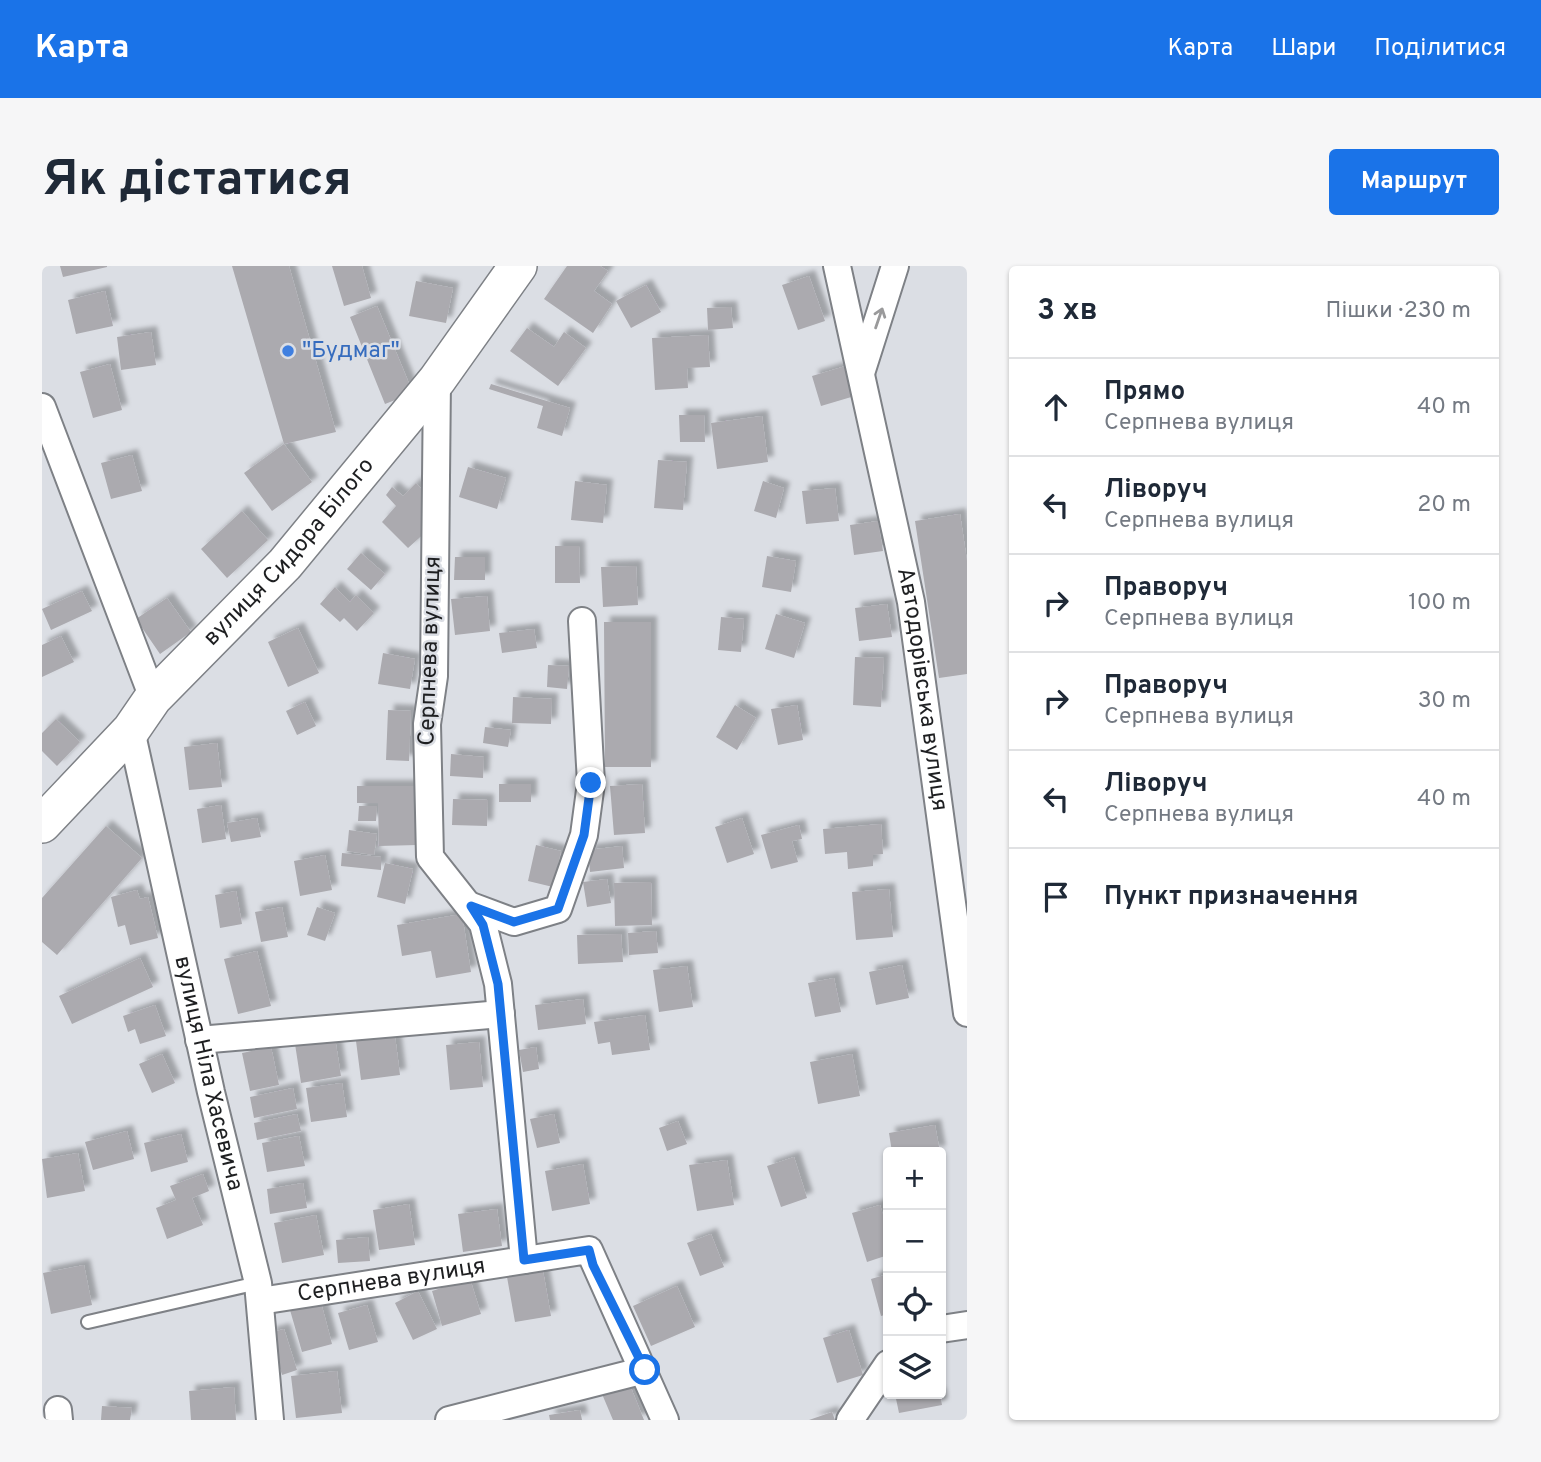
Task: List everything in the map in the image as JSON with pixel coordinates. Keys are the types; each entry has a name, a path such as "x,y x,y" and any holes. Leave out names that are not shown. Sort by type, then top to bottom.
{"street":[{"name":"вулиця Сидора Білого","path":"42,824 131,730 153,698 285,564 437,380 519,266"},
{"name":"Автодорівська вулиця","path":"837,266 911,602 967,1013"},
{"name":"Автодорівська вулиця","path":"862,370 895,266"},
{"name":"Серпнева вулиця","path":"437,380 434,676 427,724 430,857 449,884 471,906 483,925 498,984 524,1260"},
{"path":"42,407 153,698"},
{"name":"Серпнева вулиця","path":"471,906 514,922 558,909 584,835 591,783 582,621"},
{"name":"вулиця Ніла Хасевича","path":"131,730 199,1040 259,1292 270,1420"},
{"path":"199,1040 501,1014"},
{"name":"Серпнева вулиця","path":"259,1292 589,1250 593,1265 645,1370 664,1420"},
{"path":"946,1328 967,1325"},
{"path":"449,1420 645,1370"},
{"path":"850,1420 883,1371"}],"lane":[{"path":"88,1322 259,1292"}],"building":[{"path":"60,266 107,266 107,267 63,277"},
{"path":"232,266 289,266 336,432 284,444"},
{"path":"332,266 362,266 371,298 344,306"},
{"path":"567,266 600,266 608,271 594,291 612,304 593,333 544,299"},
{"path":"809,276 825,321 798,330 782,285"},
{"path":"416,281 453,288 446,323 409,316"},
{"path":"646,285 661,312 631,328 616,301"},
{"path":"105,291 113,326 76,334 68,300"},
{"path":"377,306 413,393 385,404 350,317"},
{"path":"731,307 733,328 708,330 707,308"},
{"path":"527,328 554,347 564,332 586,348 558,386 510,351"},
{"path":"151,332 156,365 121,370 117,337"},
{"path":"708,335 710,367 687,368 688,388 655,390 652,338"},
{"path":"110,364 122,410 93,418 80,372"},
{"path":"849,365 858,395 821,406 812,376"},
{"path":"491,384 570,408 562,436 537,428 543,406 489,389"},
{"path":"679,415 704,415 705,442 680,442"},
{"path":"762,416 768,462 717,469 711,423"},
{"path":"284,444 312,482 272,511 244,473"},
{"path":"132,455 142,491 111,499 101,463"},
{"path":"658,460 687,462 683,510 654,508"},
{"path":"468,467 506,478 497,509 459,497"},
{"path":"575,481 607,485 603,523 571,520"},
{"path":"763,481 784,488 776,518 754,511"},
{"path":"416,483 431,499 428,530 408,548 382,522 396,506 386,495 392,487 403,496"},
{"path":"835,488 839,521 806,524 802,491"},
{"path":"242,511 268,540 227,578 201,549"},
{"path":"960,514 967,561 967,674 939,678 915,521"},
{"path":"878,521 883,551 854,555 850,525"},
{"path":"555,546 579,546 580,583 555,583"},
{"path":"361,553 385,574 371,590 347,569"},
{"path":"767,556 796,561 791,592 762,587"},
{"path":"455,557 485,557 485,580 454,580"},
{"path":"636,566 638,605 603,607 601,567"},
{"path":"335,587 350,602 356,595 374,613 357,631 344,618 340,622 320,604"},
{"path":"82,591 92,611 51,630 42,609"},
{"path":"487,596 490,631 455,635 451,599"},
{"path":"167,598 191,632 160,654 136,619"},
{"path":"887,604 892,637 859,641 855,608"},
{"path":"776,614 805,623 794,658 765,649"},
{"path":"721,617 744,619 741,652 718,650"},
{"path":"604,622 651,622 651,767 605,767"},
{"path":"298,628 319,673 288,687 268,642"},
{"path":"534,629 537,648 502,653 499,633"},
{"path":"61,636 74,662 42,677 42,645"},
{"path":"383,653 415,659 410,689 378,684"},
{"path":"855,657 884,658 881,707 853,705"},
{"path":"548,665 569,666 567,689 547,687"},
{"path":"513,697 552,699 551,724 512,723"},
{"path":"305,702 316,726 297,735 286,711"},
{"path":"735,705 756,718 737,750 716,737"},
{"path":"797,705 803,740 778,745 771,709"},
{"path":"388,710 411,711 409,761 386,760"},
{"path":"56,719 80,742 57,766 42,751 42,733"},
{"path":"485,727 511,730 508,747 483,743"},
{"path":"217,743 222,787 189,790 184,747"},
{"path":"451,754 484,757 483,778 450,776"},
{"path":"499,784 531,784 531,802 499,802"},
{"path":"642,784 645,833 614,835 610,786"},
{"path":"357,786 416,786 417,845 379,846 378,803 357,803"},
{"path":"453,799 488,800 487,826 452,825"},
{"path":"221,805 226,839 202,843 197,809"},
{"path":"359,806 377,806 376,821 358,821"},
{"path":"257,818 261,837 231,842 227,823"},
{"path":"742,818 754,854 727,863 715,827"},
{"path":"881,824 883,854 873,855 873,866 848,869 847,852 825,854 823,829"},
{"path":"799,825 802,839 792,841 798,862 771,869 761,835"},
{"path":"106,826 142,858 57,955 42,942 42,898"},
{"path":"349,830 377,834 374,855 347,851"},
{"path":"536,845 561,851 553,887 528,881"},
{"path":"622,846 624,868 590,872 588,850"},
{"path":"342,853 381,857 381,870 341,866"},
{"path":"325,855 332,890 300,896 294,861"},
{"path":"385,863 413,869 405,904 377,897"},
{"path":"607,879 611,903 587,907 583,882"},
{"path":"651,882 652,925 615,926 614,883"},
{"path":"889,889 893,937 856,940 852,892"},
{"path":"137,890 140,899 148,897 158,938 130,945 125,925 118,927 111,897"},
{"path":"236,891 242,924 220,928 215,895"},
{"path":"282,907 288,937 261,942 255,912"},
{"path":"317,907 335,913 325,941 307,935"},
{"path":"462,914 471,972 436,978 431,951 402,956 397,925"},
{"path":"656,931 658,953 629,955 628,933"},
{"path":"621,934 623,962 578,964 577,935"},
{"path":"257,951 271,1006 238,1014 224,959"},
{"path":"140,958 153,987 72,1024 59,996"},
{"path":"902,965 909,998 876,1005 869,972"},
{"path":"687,966 693,1007 659,1012 653,970"},
{"path":"834,978 841,1012 815,1017 808,983"},
{"path":"583,999 586,1024 538,1030 535,1005"},
{"path":"155,1005 166,1036 140,1044 135,1029 128,1032 123,1016"},
{"path":"645,1015 650,1050 612,1055 610,1042 598,1044 594,1022"},
{"path":"395,1036 400,1075 361,1080 356,1041"},
{"path":"335,1038 341,1076 301,1083 295,1044"},
{"path":"479,1042 483,1087 450,1090 446,1045"},
{"path":"271,1047 279,1085 250,1091 242,1053"},
{"path":"536,1047 539,1069 523,1072 519,1050"},
{"path":"162,1054 175,1083 152,1093 139,1064"},
{"path":"852,1054 860,1096 818,1104 810,1062"},
{"path":"342,1083 347,1117 311,1122 306,1088"},
{"path":"293,1088 297,1109 254,1118 250,1097"},
{"path":"297,1114 301,1131 257,1140 254,1123"},
{"path":"554,1114 560,1143 537,1148 530,1119"},
{"path":"678,1121 687,1144 667,1151 659,1128"},
{"path":"935,1125 939,1147 891,1147 889,1133"},
{"path":"127,1131 134,1159 93,1170 85,1142"},
{"path":"181,1134 188,1162 151,1172 144,1143"},
{"path":"299,1136 305,1166 267,1172 262,1143"},
{"path":"78,1153 85,1191 47,1198 42,1159"},
{"path":"794,1157 807,1198 781,1207 767,1166"},
{"path":"727,1160 734,1205 697,1211 689,1165"},
{"path":"583,1164 590,1204 552,1211 545,1171"},
{"path":"203,1174 209,1191 192,1198 203,1225 167,1239 156,1208 176,1200 170,1186"},
{"path":"303,1183 307,1208 270,1214 267,1189"},
{"path":"409,1204 415,1245 379,1250 373,1210"},
{"path":"880,1205 883,1215 883,1257 867,1262 852,1213"},
{"path":"497,1209 502,1246 463,1252 458,1214"},
{"path":"316,1215 324,1255 282,1263 274,1223"},
{"path":"711,1234 724,1267 700,1276 687,1243"},
{"path":"368,1237 370,1261 338,1263 336,1240"},
{"path":"84,1265 92,1305 51,1314 43,1273"},
{"path":"543,1271 551,1316 515,1322 507,1277"},
{"path":"883,1275 883,1315 881,1316 871,1279"},
{"path":"470,1279 481,1314 442,1326 432,1291"},
{"path":"677,1286 695,1327 651,1346 633,1306"},
{"path":"418,1291 437,1329 413,1340 395,1303"},
{"path":"319,1295 332,1344 302,1352 288,1303"},
{"path":"367,1305 378,1342 349,1350 338,1313"},
{"path":"284,1329 297,1370 282,1375 269,1333"},
{"path":"849,1330 863,1375 837,1383 823,1338"},
{"path":"337,1371 342,1413 296,1418 291,1376"},
{"path":"629,1383 644,1420 613,1420 602,1394"},
{"path":"234,1387 236,1420 191,1420 189,1391"},
{"path":"896,1399 941,1399 942,1405 899,1413"},
{"path":"102,1406 132,1408 130,1420 101,1420"},
{"path":"580,1410 582,1420 550,1420 549,1415"},
{"path":"832,1412 835,1420 809,1420"}],"place":[{"name":"\"Будмаг\"","path":"288,351"}],"route":[{"path":"591,783 584,835 558,909 514,922 471,906 483,925 498,984 524,1260 589,1250 593,1265 645,1370"}]}
